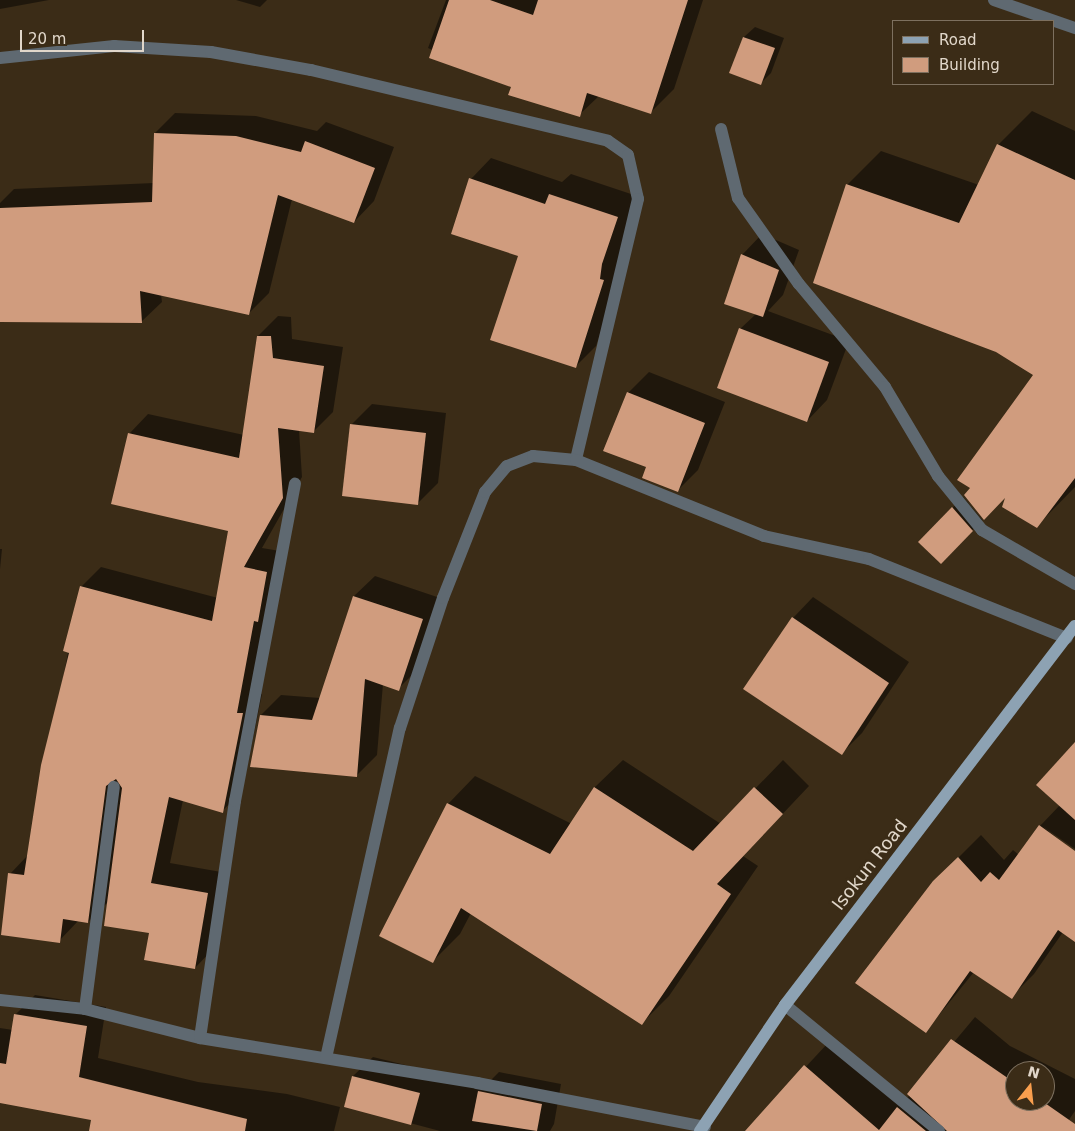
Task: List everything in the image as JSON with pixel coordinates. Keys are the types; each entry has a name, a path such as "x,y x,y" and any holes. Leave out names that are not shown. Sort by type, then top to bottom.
{"main road":[{"name":"Isokun Road","path":"703,1129 785,1005 1068,638 1075,626"}],"street":[{"path":"994,0 1052,20"},
{"path":"1055,21 1075,28"},
{"path":"0,58 114,46 211,52 311,70 608,141 628,155 638,199 576,460"},
{"path":"721,129 738,198 799,284 885,387 938,476 982,530 1075,584"},
{"path":"326,1058 400,728 443,598 485,492 507,466 533,456 576,460 764,536 869,559 1068,638"},
{"path":"200,1038 235,801 295,484"},
{"path":"85,1009 114,786"},
{"path":"0,1000 85,1009 200,1038 326,1058 703,1129"},
{"path":"785,1005 939,1131"}],"building":[{"path":"449,0 490,0 533,15 538,0 688,0 651,114 587,93 580,117 508,95 511,87 429,58"},
{"path":"743,37 775,48 761,85 729,73"},
{"path":"154,133 236,136 301,152 305,141 375,168 354,223 278,195 249,315 140,291 142,323 0,322 0,208 152,202"},
{"path":"997,144 1075,180 1075,478 1037,528 1002,507 1005,498 984,520 964,495 970,488 957,480 1033,375 996,352 813,283 846,184 959,223"},
{"path":"469,178 545,204 549,194 618,217 602,264 600,279 604,280 576,368 490,340 518,256 451,234"},
{"path":"741,254 779,270 763,317 724,304"},
{"path":"739,328 829,362 807,422 717,388"},
{"path":"257,336 271,336 273,358 324,366 314,433 278,428 283,498 244,567 267,572 258,622 254,621 237,713 243,713 223,813 169,797 151,883 208,893 195,969 144,960 149,933 104,926 122,788 116,779 106,786 88,923 63,919 60,943 1,935 8,873 24,875 41,765 69,653 63,651 80,586 212,621 228,531 111,504 128,433 239,458"},
{"path":"627,392 705,423 678,492 642,478 646,467 603,451"},
{"path":"350,424 426,433 418,505 342,496"},
{"path":"952,507 973,531 941,564 918,542"},
{"path":"353,596 423,619 399,691 365,679 357,777 250,767 260,715 312,720"},
{"path":"792,617 889,683 842,755 743,689"},
{"path":"1075,742 1075,820 1036,785"},
{"path":"594,787 693,851 754,787 783,814 717,884 731,894 642,1025 461,908 433,963 379,936 447,803 550,854"},
{"path":"1039,825 1075,851 1075,942 1058,930 1012,999 970,971 926,1033 855,983 933,881 958,857 981,882 990,872 999,880"},
{"path":"14,1014 87,1026 79,1077 247,1119 245,1131 89,1131 91,1120 0,1103 0,1063 6,1064"},
{"path":"951,1039 1005,1076 1005,1111 1055,1110 1075,1124 1075,1131 947,1131 907,1094"},
{"path":"804,1065 879,1130 897,1107 926,1131 745,1131"},
{"path":"352,1076 420,1093 411,1125 344,1107"},
{"path":"478,1091 542,1104 537,1131 472,1121"}]}
